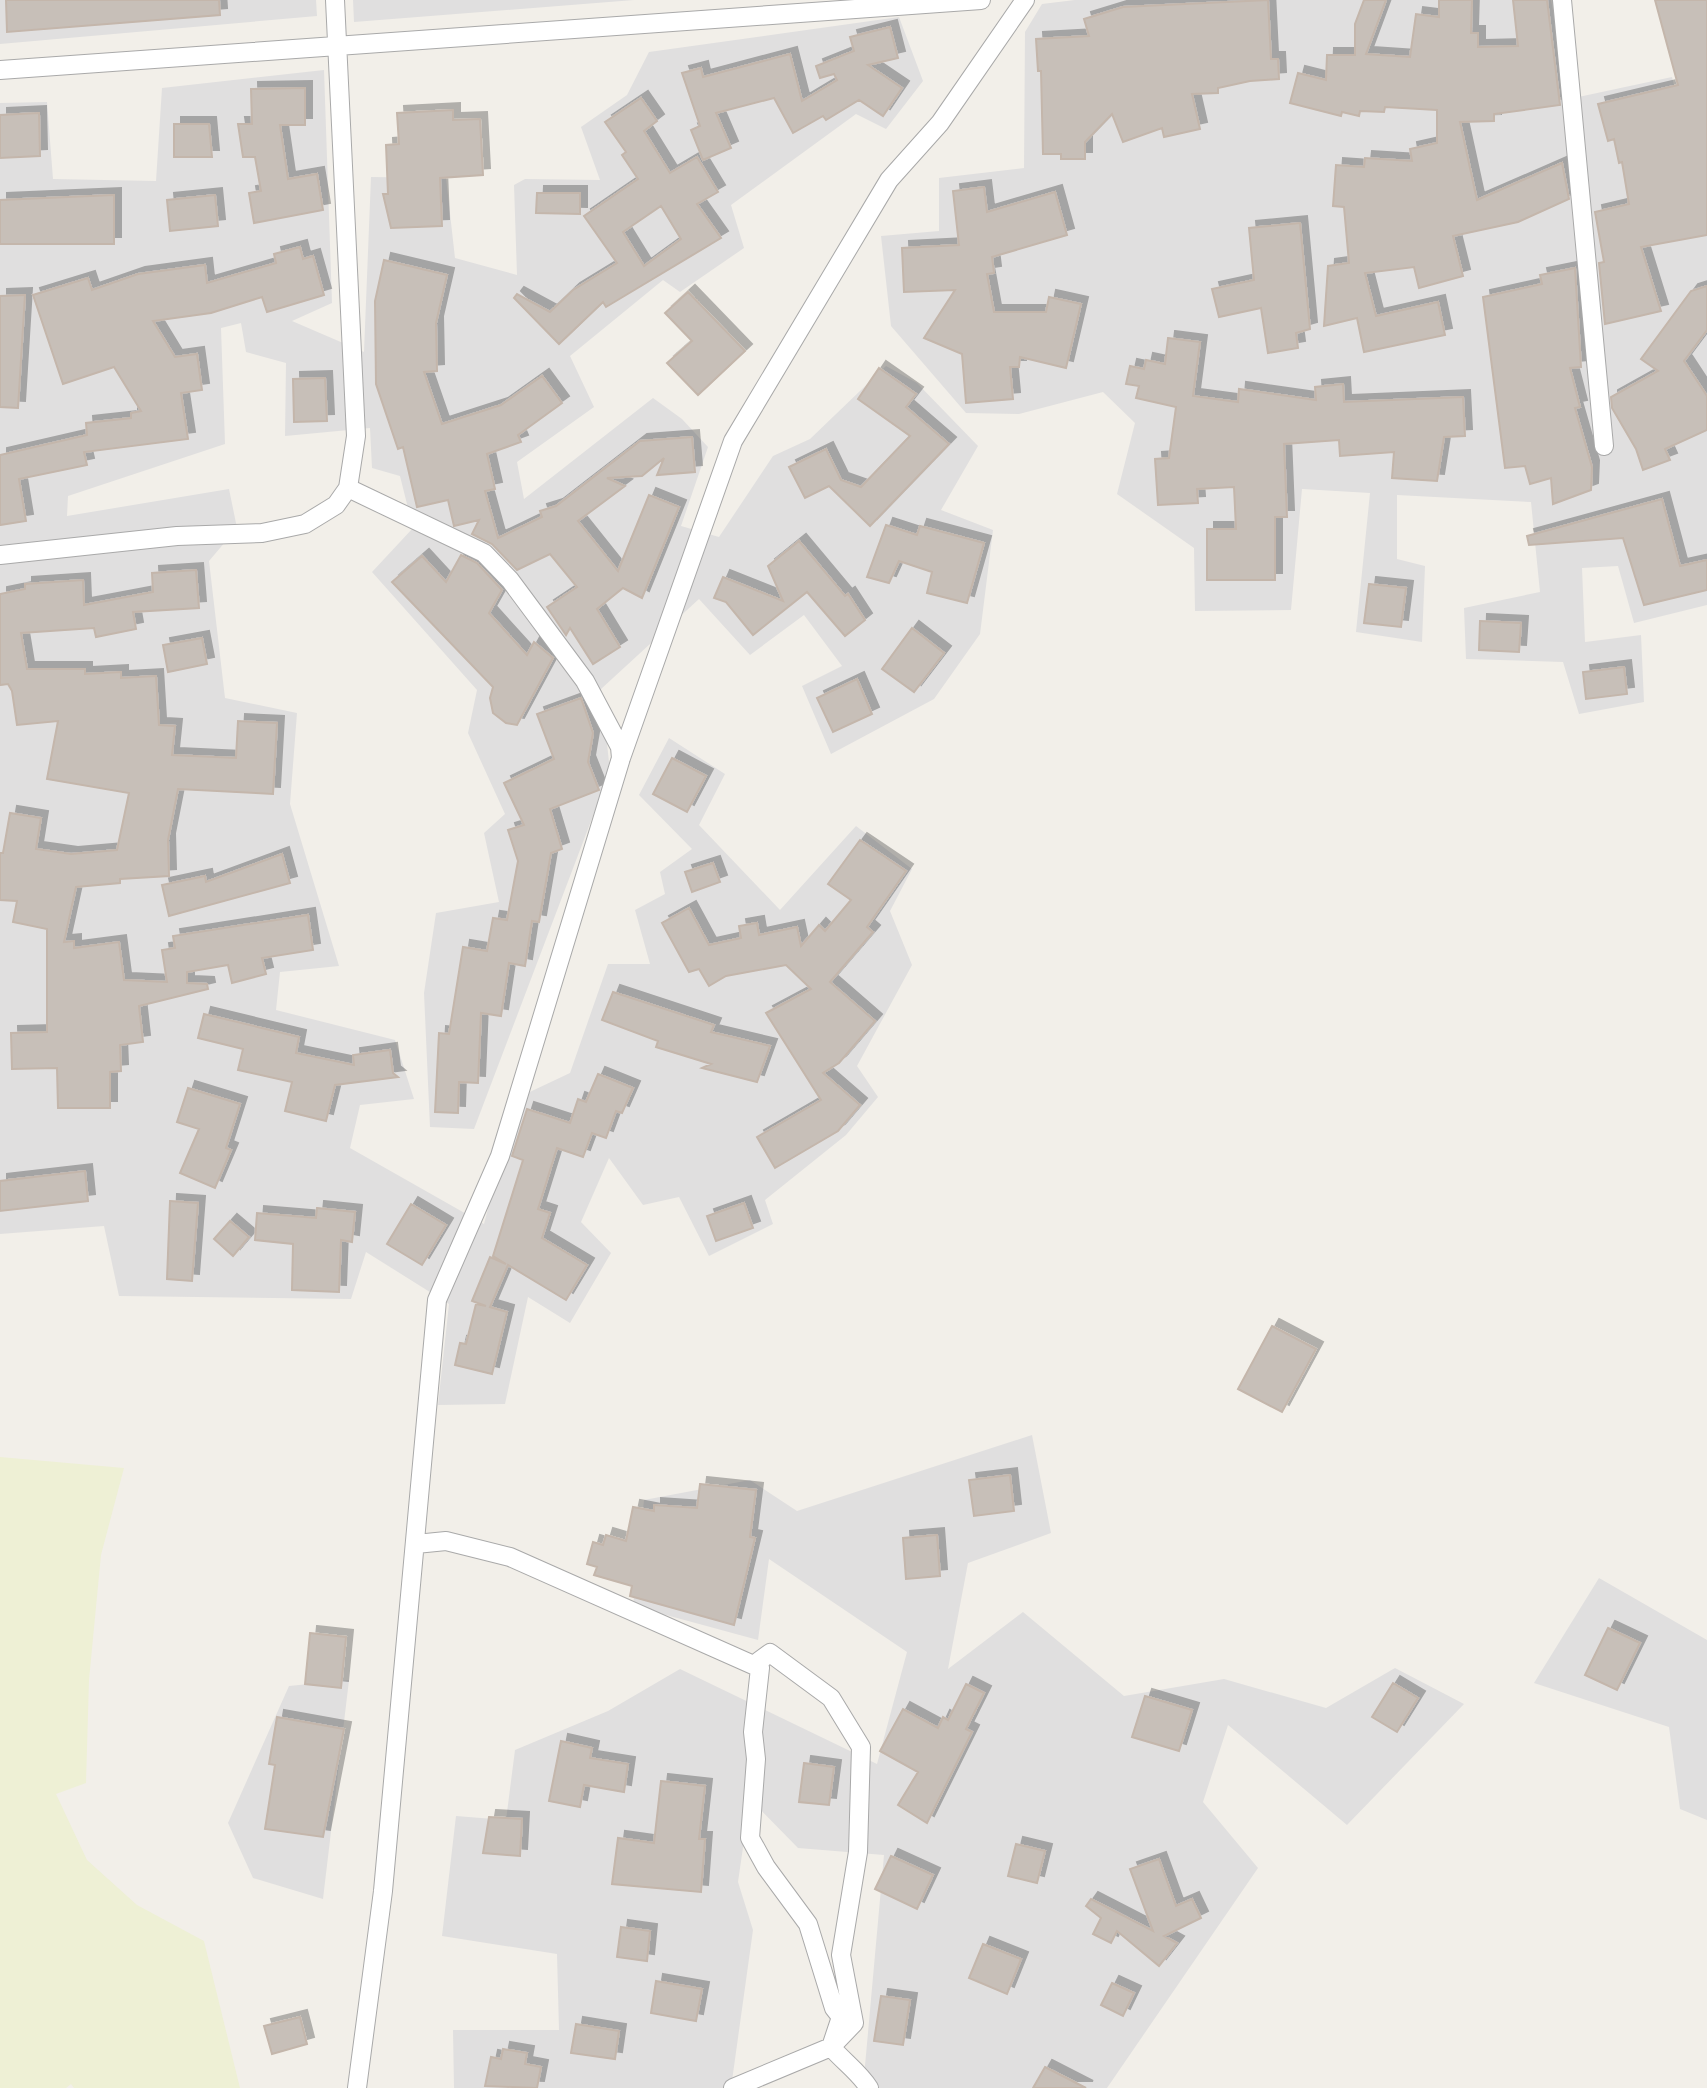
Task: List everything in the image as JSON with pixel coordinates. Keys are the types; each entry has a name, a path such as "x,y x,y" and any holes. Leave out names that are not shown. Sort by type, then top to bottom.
{"street":[{"path":"0,555 177,536 262,533 305,524 336,505 348,488 356,436 335,0"},
{"path":"0,70 981,0"},
{"path":"357,2088 383,1891 437,1300 500,1156 621,758 733,441 889,180 940,123 1025,0"},
{"path":"1562,0 1604,446"},
{"path":"348,488 484,553 510,580 585,681 620,747 621,758"},
{"path":"416,1544 446,1541 510,1557 760,1668"},
{"path":"733,2088 831,2047 854,2023 841,1955 858,1852 861,1747 831,1698 770,1653 759,1661 750,1838 766,1867 808,1924 834,2008 841,2017 831,2047"},
{"path":"831,2047 846,2064 859,2072 869,2088"}],"shaded area":[{"path":"0,0 316,0 317,16 0,44"},
{"path":"353,0 634,0 354,22"},
{"path":"1075,0 1551,0 1569,99 1672,77 1691,155 1707,152 1707,605 1634,623 1618,566 1582,568 1585,642 1641,635 1644,702 1579,714 1563,662 1466,659 1464,608 1540,592 1531,502 1397,495 1397,559 1425,566 1422,642 1356,632 1370,493 1302,489 1291,610 1195,611 1194,548 1117,494 1135,423 1103,392 1019,414 966,413 891,326 881,236 939,231 939,178 1024,168 1025,32 1042,4"},
{"path":"899,17 923,81 886,129 856,114 731,205 744,248 680,292 663,280 570,356 594,407 517,462 524,499 653,398 682,419 708,447 681,526 719,537 773,456 810,439 886,366 917,383 978,446 941,510 993,530 980,634 934,699 831,754 802,686 842,666 804,615 750,655 699,599 601,689 610,771 474,1129 430,1127 424,993 436,913 499,902 484,833 505,814 468,733 477,690 372,572 413,528 400,476 372,468 370,428 285,436 286,363 246,352 241,323 221,328 225,444 68,496 67,516 229,489 237,528 209,561 225,698 297,713 290,804 339,966 280,972 276,1010 395,1040 414,1099 360,1105 350,1148 484,1224 517,1098 570,1073 608,964 650,964 635,910 665,894 660,872 692,849 639,795 669,738 725,774 699,825 780,910 856,826 912,869 890,911 912,965 857,1066 878,1097 846,1135 765,1200 773,1224 709,1256 679,1197 643,1205 609,1158 581,1222 611,1253 570,1323 528,1297 505,1404 438,1405 449,1304 366,1252 351,1299 119,1296 104,1226 0,1234 0,103 47,102 53,179 156,181 162,88 324,70 332,303 292,321 364,352 371,177 446,178 455,258 517,275 514,185 525,179 600,180 581,127 627,95 649,52"},
{"path":"1032,1435 1051,1533 968,1563 948,1669 1023,1612 1124,1696 1224,1679 1326,1708 1395,1668 1464,1704 1347,1825 1228,1725 1203,1802 1258,1868 1107,2088 863,2088 884,1855 798,1848 750,1799 738,1882 753,1930 731,2088 454,2088 453,2030 559,2030 557,1954 442,1936 456,1816 506,1820 515,1750 608,1711 680,1669 877,1764 907,1652 769,1559 758,1640 633,1606 644,1500 750,1480 797,1511"},
{"path":"1599,1578 1707,1640 1707,1820 1680,1809 1669,1727 1534,1683"},
{"path":"349,1680 323,1899 253,1878 228,1823 289,1686"}],"green space":[{"path":"0,1457 124,1468 101,1555 89,1680 86,1783 56,1794 87,1860 137,1905 204,1941 240,2088 74,2088 71,2084 66,2088 0,2088"}],"building":[{"path":"6,0 219,0 220,15 7,32"},
{"path":"1268,0 1271,59 1278,59 1279,79 1218,88 1218,93 1192,94 1200,129 1164,137 1162,128 1123,142 1112,114 1085,142 1085,159 1061,159 1061,154 1043,154 1041,71 1038,71 1036,39 1089,36 1084,19 1123,7"},
{"path":"1364,0 1386,0 1366,54 1410,57 1416,14 1439,17 1439,0 1472,0 1471,33 1478,33 1478,47 1518,46 1513,0 1547,0 1560,105 1494,114 1494,121 1460,122 1477,200 1562,163 1569,199 1518,222 1453,236 1463,276 1419,288 1414,267 1365,273 1376,316 1438,302 1445,335 1364,352 1357,318 1324,326 1328,266 1349,263 1344,207 1333,206 1336,165 1364,167 1365,158 1412,161 1410,149 1437,143 1437,110 1385,107 1384,112 1360,111 1359,116 1342,112 1341,116 1290,103 1298,73 1326,80 1327,55 1355,55 1355,24"},
{"path":"1655,0 1707,0 1707,235 1641,247 1661,311 1605,324 1599,263 1604,262 1595,212 1629,204 1622,162 1619,163 1614,139 1608,141 1598,104 1678,85"},
{"path":"890,27 898,58 868,65 902,88 883,116 859,100 826,120 823,116 793,133 774,98 716,113 731,148 703,160 691,130 700,126 682,73 701,68 703,77 790,54 802,101 837,80 834,74 820,78 816,66 854,51 850,37"},
{"path":"305,88 305,125 280,125 288,179 317,174 323,210 254,223 249,193 261,191 255,157 243,157 238,124 252,124 251,89"},
{"path":"641,98 657,121 644,131 670,173 697,157 718,192 697,204 721,238 606,307 603,302 559,344 514,298 517,294 550,312 573,290 617,263 584,216 638,179 622,155 626,152 605,122","holes":["661,206 681,239 644,266 623,232"]},
{"path":"453,110 453,120 480,119 483,175 440,178 442,226 391,228 383,194 388,194 386,145 399,144 397,113"},
{"path":"39,113 40,156 0,158 0,115"},
{"path":"174,124 209,124 212,157 174,157"},
{"path":"984,187 987,212 1055,192 1067,235 992,257 994,273 987,274 994,312 1046,312 1049,297 1081,304 1066,368 1020,357 1019,367 1010,367 1013,399 966,403 962,354 924,338 955,290 904,292 902,248 959,245 953,191"},
{"path":"537,193 580,193 580,214 536,213"},
{"path":"114,195 114,244 0,244 0,200"},
{"path":"215,195 218,226 170,231 167,200"},
{"path":"1300,223 1310,329 1296,333 1298,348 1268,353 1261,308 1219,317 1212,289 1254,280 1249,228"},
{"path":"300,247 303,259 313,256 324,295 267,312 262,297 211,313 153,321 175,357 197,354 202,390 181,393 188,439 84,452 87,465 19,479 26,521 0,525 0,455 87,435 86,423 131,418 131,413 141,411 114,367 63,384 33,295 88,278 92,290 138,274 205,265 207,283 276,263 274,254"},
{"path":"384,260 447,275 436,323 437,371 424,372 442,424 501,405 542,376 562,403 518,435 521,442 487,454 495,489 485,491 498,538 542,517 540,511 556,506 640,441 692,437 695,472 657,475 664,458 642,476 607,478 625,486 578,521 618,571 649,495 679,507 642,598 623,588 597,609 620,647 593,664 570,628 566,635 547,607 577,587 550,554 517,570 492,544 472,534 479,520 454,526 448,500 417,507 403,447 398,449 376,384 375,301"},
{"path":"1575,268 1581,367 1570,368 1580,407 1575,408 1592,467 1591,490 1553,504 1551,478 1530,484 1525,466 1505,468 1483,297 1542,284 1540,275"},
{"path":"1707,286 1707,330 1684,361 1707,396 1707,430 1665,449 1670,460 1643,470 1636,449 1612,408 1611,397 1658,371 1641,359 1691,291"},
{"path":"688,292 745,351 698,395 667,363 692,341 665,313"},
{"path":"25,295 18,408 0,407 0,296"},
{"path":"1168,338 1200,342 1193,396 1238,402 1239,389 1316,400 1315,387 1343,384 1344,402 1463,397 1465,436 1444,437 1437,481 1392,478 1394,452 1340,456 1339,440 1284,444 1287,517 1275,517 1275,580 1207,580 1207,529 1236,529 1234,487 1197,489 1198,503 1158,505 1155,459 1169,458 1176,407 1136,398 1139,386 1126,384 1130,366 1144,369 1146,360 1165,364"},
{"path":"879,368 916,394 906,407 949,444 870,526 829,486 805,498 789,467 826,449 841,480 861,487 910,436 858,399"},
{"path":"325,378 327,421 294,422 293,379"},
{"path":"1662,499 1680,566 1707,560 1707,590 1644,605 1623,538 1529,545 1527,536"},
{"path":"886,525 917,535 920,526 984,543 967,603 927,593 932,572 899,561 889,583 867,577"},
{"path":"799,541 845,596 848,594 865,620 845,636 807,592 753,635 726,602 714,598 723,577 783,601 768,566"},
{"path":"461,555 477,563 502,590 489,613 527,655 534,642 553,658 517,725 506,723 493,713 490,698 493,687 392,582 422,556 446,582"},
{"path":"196,570 199,608 133,612 136,629 96,637 94,628 21,633 27,669 85,669 85,674 121,672 121,678 156,676 159,725 175,726 172,755 236,758 238,721 277,723 273,794 178,789 168,840 169,876 120,879 120,883 76,887 64,942 74,941 74,948 119,942 124,980 167,982 162,950 175,948 173,936 308,915 313,950 262,958 266,974 232,983 228,965 187,972 187,983 207,984 208,989 139,1006 143,1042 120,1045 121,1071 110,1072 110,1108 58,1108 57,1068 12,1069 11,1033 47,1032 47,929 13,922 17,901 0,900 0,853 3,853 10,813 41,818 36,849 71,854 117,850 129,793 47,779 58,721 17,725 12,691 8,684 0,685 0,594 25,589 25,584 83,580 84,605 153,592 152,573"},
{"path":"1369,584 1406,588 1401,627 1364,623"},
{"path":"1480,621 1521,623 1519,652 1479,650"},
{"path":"912,628 944,653 914,692 882,669"},
{"path":"202,638 207,664 168,672 163,645"},
{"path":"1624,667 1627,694 1586,699 1583,672"},
{"path":"857,679 872,714 833,732 817,698"},
{"path":"581,698 593,733 588,762 599,790 550,809 562,849 551,853 539,922 532,921 525,966 509,963 501,1016 481,1013 478,1083 459,1082 458,1113 435,1112 439,1033 449,1034 463,947 487,951 493,918 507,920 518,861 508,830 524,825 504,783 554,759 537,714"},
{"path":"672,758 706,776 687,812 653,794"},
{"path":"860,840 906,871 867,927 873,932 830,982 875,1021 839,1063 823,1073 860,1105 838,1131 775,1168 757,1137 821,1100 766,1013 811,989 786,965 726,976 709,986 699,969 689,972 662,923 689,908 709,945 741,938 739,926 757,923 759,935 797,927 801,946 819,925 825,931 851,900 828,884"},
{"path":"282,854 290,883 169,916 162,885 205,876 206,882"},
{"path":"713,863 720,882 692,892 685,872"},
{"path":"613,992 714,1025 711,1032 770,1046 757,1082 702,1068 711,1064 656,1047 658,1041 602,1020"},
{"path":"204,1014 299,1037 296,1053 354,1065 353,1055 390,1050 393,1073 398,1077 335,1085 326,1121 285,1111 292,1082 238,1070 243,1049 198,1038"},
{"path":"598,1074 633,1088 622,1113 616,1111 606,1138 592,1133 583,1157 557,1148 538,1209 550,1213 542,1238 587,1265 566,1300 508,1265 490,1307 507,1312 492,1374 455,1365 460,1343 466,1344 476,1304 486,1306 472,1301 490,1257 506,1264 493,1256 523,1160 512,1156 527,1109 570,1123 578,1099 586,1102"},
{"path":"188,1088 240,1104 226,1148 231,1150 215,1188 180,1173 199,1129 177,1122"},
{"path":"85,1171 88,1201 0,1211 0,1181"},
{"path":"170,1201 198,1203 192,1281 167,1279"},
{"path":"744,1203 753,1228 716,1241 707,1216"},
{"path":"411,1204 446,1225 422,1265 387,1244"},
{"path":"317,1208 355,1212 352,1242 341,1240 339,1292 292,1290 293,1244 255,1240 257,1213 316,1218"},
{"path":"230,1221 249,1237 233,1256 214,1239"},
{"path":"1272,1326 1316,1349 1282,1412 1238,1389"},
{"path":"1010,1475 1014,1511 974,1516 969,1480"},
{"path":"700,1484 756,1490 750,1537 755,1538 734,1625 630,1596 632,1586 594,1575 597,1567 587,1564 593,1542 603,1545 606,1535 626,1541 633,1507 654,1511 654,1505 697,1508"},
{"path":"937,1535 940,1576 906,1579 903,1538"},
{"path":"1608,1628 1640,1643 1617,1690 1585,1675"},
{"path":"310,1633 346,1637 341,1688 305,1684"},
{"path":"1393,1683 1418,1698 1397,1732 1372,1717"},
{"path":"966,1684 984,1693 966,1729 972,1732 927,1823 898,1805 918,1772 880,1751 903,1709 938,1728 943,1717 948,1720"},
{"path":"1145,1696 1192,1710 1179,1751 1132,1737"},
{"path":"277,1717 344,1729 323,1837 265,1829 275,1765 269,1764"},
{"path":"561,1741 592,1748 590,1758 628,1764 624,1792 584,1785 580,1807 549,1801"},
{"path":"804,1763 834,1767 829,1805 799,1802"},
{"path":"661,1781 705,1786 699,1839 705,1839 701,1892 612,1884 618,1838 654,1843"},
{"path":"489,1817 522,1819 520,1856 483,1853"},
{"path":"1016,1844 1045,1851 1037,1883 1008,1876"},
{"path":"891,1856 933,1875 917,1909 875,1889"},
{"path":"1159,1859 1176,1906 1192,1899 1201,1918 1164,1936 1177,1943 1159,1966 1117,1931 1111,1943 1093,1934 1101,1918 1086,1906 1091,1899 1153,1931 1130,1869"},
{"path":"621,1927 650,1931 647,1961 617,1957"},
{"path":"983,1944 1021,1959 1007,1994 969,1978"},
{"path":"656,1981 702,1989 696,2021 651,2013"},
{"path":"1112,1983 1134,1993 1123,2016 1101,2005"},
{"path":"881,1996 910,2000 903,2045 874,2041"},
{"path":"300,2017 307,2044 272,2054 264,2026"},
{"path":"576,2024 619,2031 615,2059 571,2053"},
{"path":"503,2049 527,2053 525,2064 541,2067 537,2088 485,2086 491,2057 501,2059"},
{"path":"1045,2067 1086,2088 1033,2088"}]}
